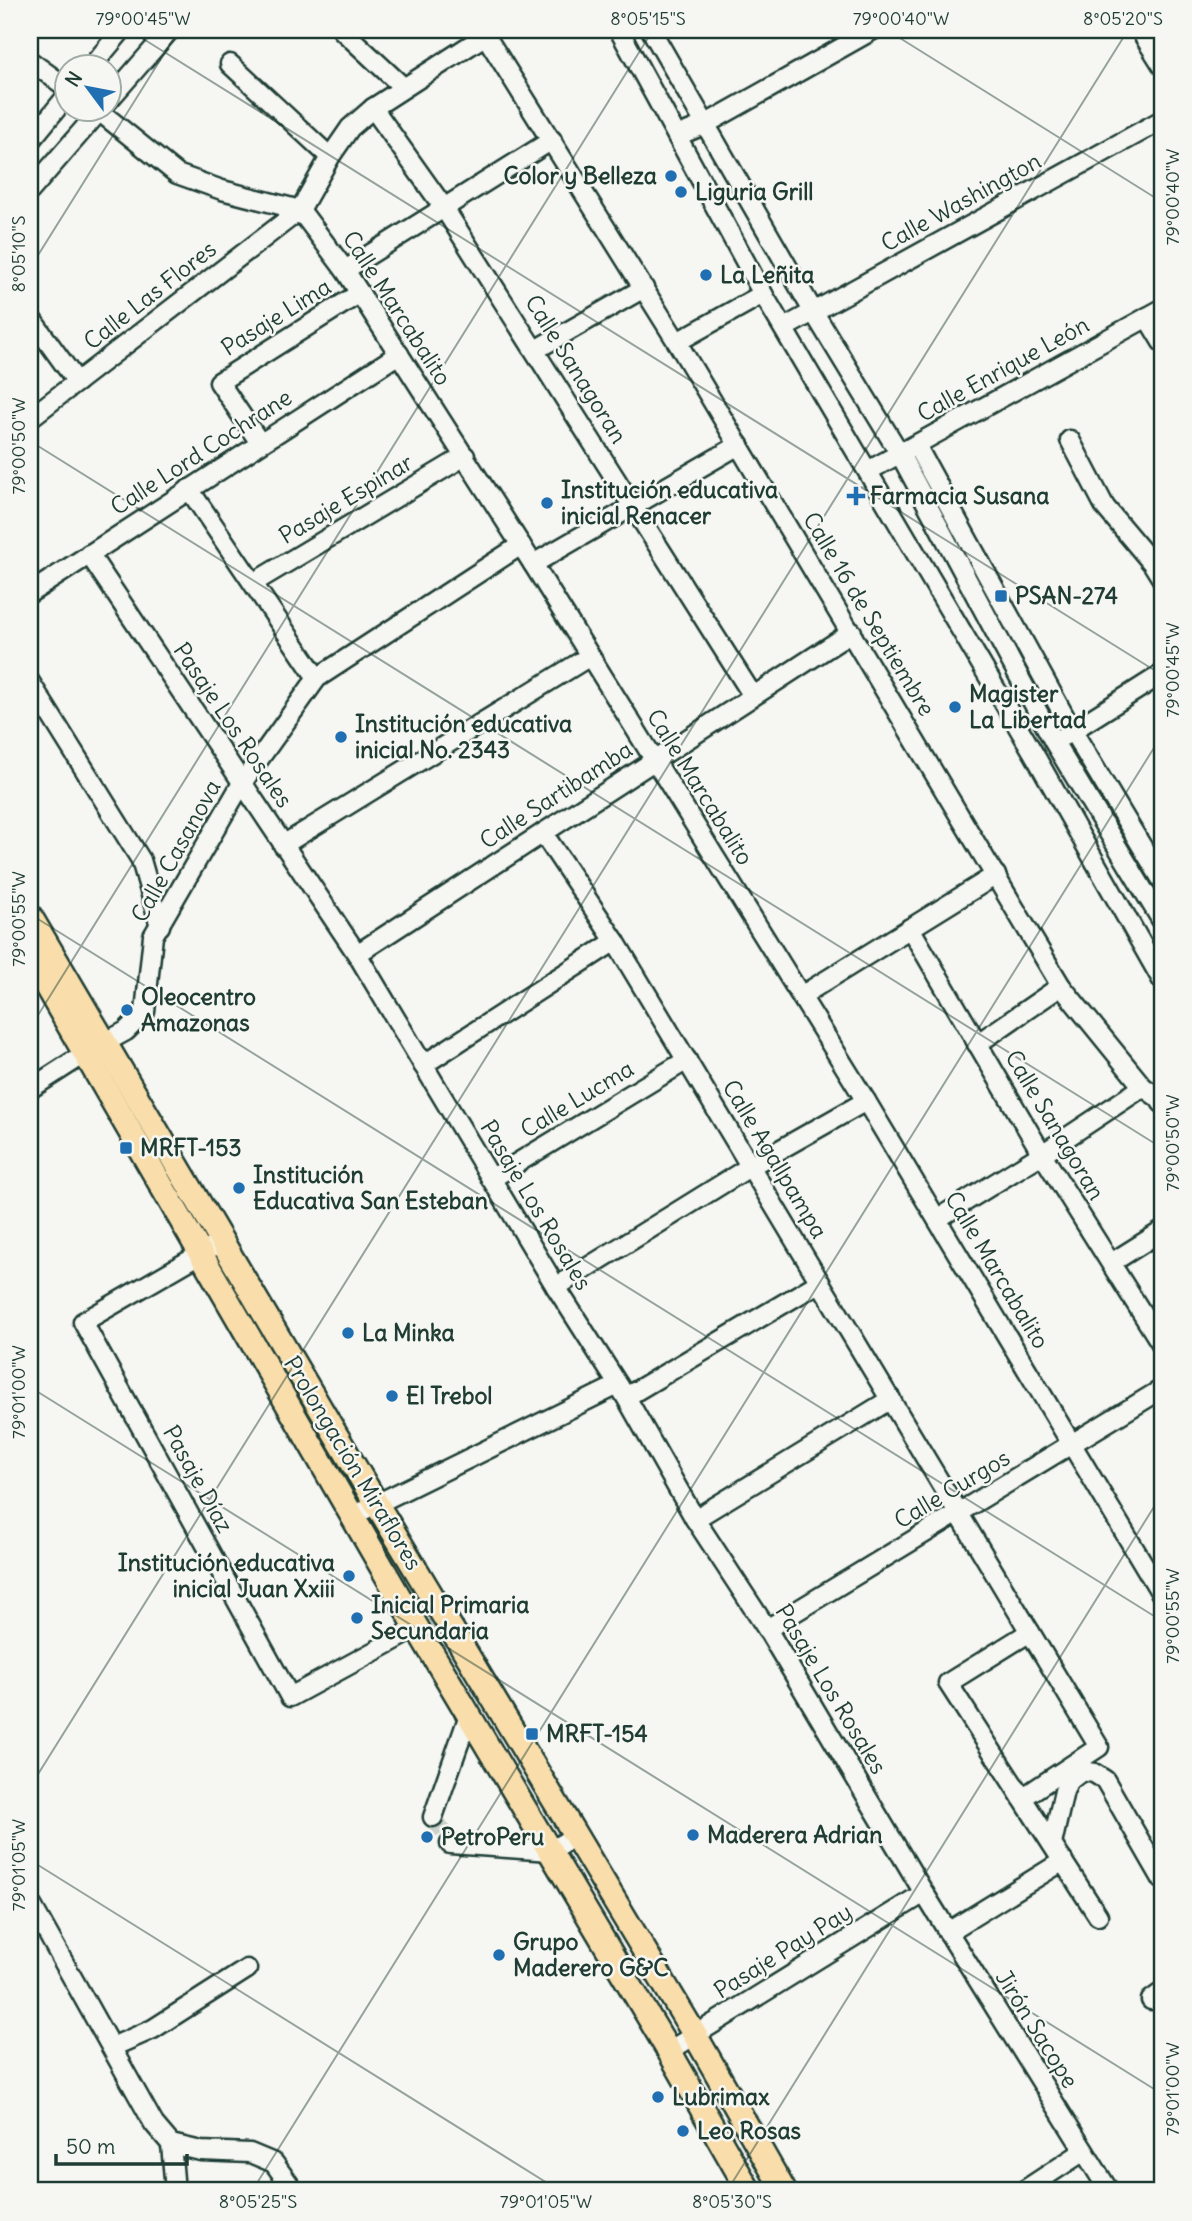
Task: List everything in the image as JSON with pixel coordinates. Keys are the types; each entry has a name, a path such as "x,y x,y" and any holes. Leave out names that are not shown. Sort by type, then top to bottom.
{"main road":[{"name":"Prolongación Miraflores","path":"30,916 200,1254 748,2191"},
{"name":"Prolongación Miraflores","path":"30,958 95,1048 221,1242 695,2035 784,2191"}],"street":[{"path":"104,52 122,30"},
{"path":"122,85 170,30"},
{"path":"342,30 403,88"},
{"path":"619,30 763,294 1034,754 1162,980"},
{"path":"652,30 813,311 900,454 1054,742 1162,922"},
{"path":"677,136 706,124 873,30"},
{"path":"1140,30 1162,65"},
{"path":"120,122 177,174 222,190 300,210 350,128 373,108 484,32"},
{"name":"Calle 16 de Septiembre","path":"484,32 677,342 1061,986 1143,1087 1162,1103"},
{"path":"30,61 52,77"},
{"path":"230,64 330,157"},
{"name":"Calle Sanagoran","path":"373,108 444,208 753,696"},
{"path":"30,141 52,114"},
{"name":"Calle Washington","path":"784,328 1162,120"},
{"path":"30,191 90,122"},
{"path":"345,270 552,140"},
{"name":"Calle Marcabalito","path":"300,210 345,270 533,564 866,1101 1162,1595"},
{"name":"Calle Las Flores","path":"30,418 300,210"},
{"path":"535,350 644,288"},
{"name":"Pasaje Lima","path":"260,443 219,382 360,293"},
{"path":"677,342 763,294"},
{"path":"1154,313 1162,342"},
{"name":"Calle Enrique León","path":"869,471 1154,313"},
{"path":"30,317 77,382"},
{"name":"Calle Lord Cochrane","path":"30,593 399,354"},
{"path":"1070,440 1105,507 1162,579"},
{"path":"533,564 739,445"},
{"path":"916,445 1072,730 1162,880"},
{"name":"Pasaje Espinar","path":"253,583 465,457"},
{"path":"189,489 317,678"},
{"name":"Calle Casanova","path":"30,1089 126,1031 145,1012 153,936 242,783 317,678 521,545"},
{"name":"Pasaje Los Rosales","path":"89,554 357,954 556,1287 622,1391 695,1519 767,1629 924,1893"},
{"name":"Calle Sartibamba","path":"357,954 852,632"},
{"path":"284,845 590,656"},
{"path":"1034,754 1162,674"},
{"path":"30,682 141,860 160,926"},
{"name":"Calle Agallpampa","path":"543,832 615,941 1099,1747 1022,1798"},
{"path":"801,996 996,875"},
{"name":"Calle Sanagoran","path":"910,928 1042,1154 1162,1345"},
{"path":"424,1065 615,941"},
{"path":"978,1044 1061,986"},
{"name":"Calle Lucma","path":"491,1179 687,1060"},
{"path":"937,1219 1143,1087"},
{"path":"556,1287 751,1166 866,1101"},
{"path":"1111,1263 1162,1231"},
{"path":"200,1254 221,1242"},
{"name":"Pasaje Díaz","path":"200,1254 83,1322 290,1697 417,1628"},
{"path":"352,1516 622,1391 820,1282"},
{"name":"Calle Curgos","path":"767,1629 1162,1389"},
{"path":"695,1519 891,1399"},
{"path":"1030,1632 948,1683 1098,1916"},
{"path":"433,1818 469,1715"},
{"path":"1052,1843 1064,1791 1069,1781 1082,1771 1094,1773 1105,1780 1162,1879"},
{"path":"450,1844 550,1851 575,1836"},
{"path":"948,1932 1063,1861"},
{"name":"Jirón Sacope","path":"924,1893 1109,2191"},
{"name":"Pasaje Pay Pay","path":"668,2051 924,1893"},
{"path":"30,1902 154,2124 171,2144 175,2191"},
{"path":"111,2047 153,2029 247,1969"},
{"path":"171,2144 201,2151 250,2153 274,2164 293,2191"},
{"path":"1023,2191 1084,2151"}],"tunnel":[{"path":"433,1817 450,1844"}],"place":[{"name":"Color y Belleza","path":"671,176"},
{"name":"Liguria Grill","path":"681,192"},
{"name":"La Leñita","path":"706,275"},
{"name":"Farmacia Susana","path":"856,496"},
{"name":"Institución educativa inicial Renacer","path":"547,503"},
{"name":"PSAN-274","path":"1001,596"},
{"name":"Magister La Libertad","path":"955,707"},
{"name":"Institución educativa inicial No. 2343","path":"341,737"},
{"name":"Oleocentro Amazonas","path":"127,1010"},
{"name":"MRFT-153","path":"126,1148"},
{"name":"Institución Educativa San Esteban","path":"239,1188"},
{"name":"La Minka","path":"348,1333"},
{"name":"El Trebol","path":"392,1396"},
{"name":"Institución educativa inicial Juan Xxiii","path":"349,1576"},
{"name":"Inicial Primaria Secundaria","path":"357,1618"},
{"name":"MRFT-154","path":"532,1734"},
{"name":"Maderera Adrian","path":"693,1835"},
{"name":"PetroPeru","path":"427,1837"},
{"name":"Grupo Maderero G&C","path":"499,1955"},
{"name":"Lubrimax","path":"658,2097"},
{"name":"Leo Rosas","path":"683,2131"}]}
